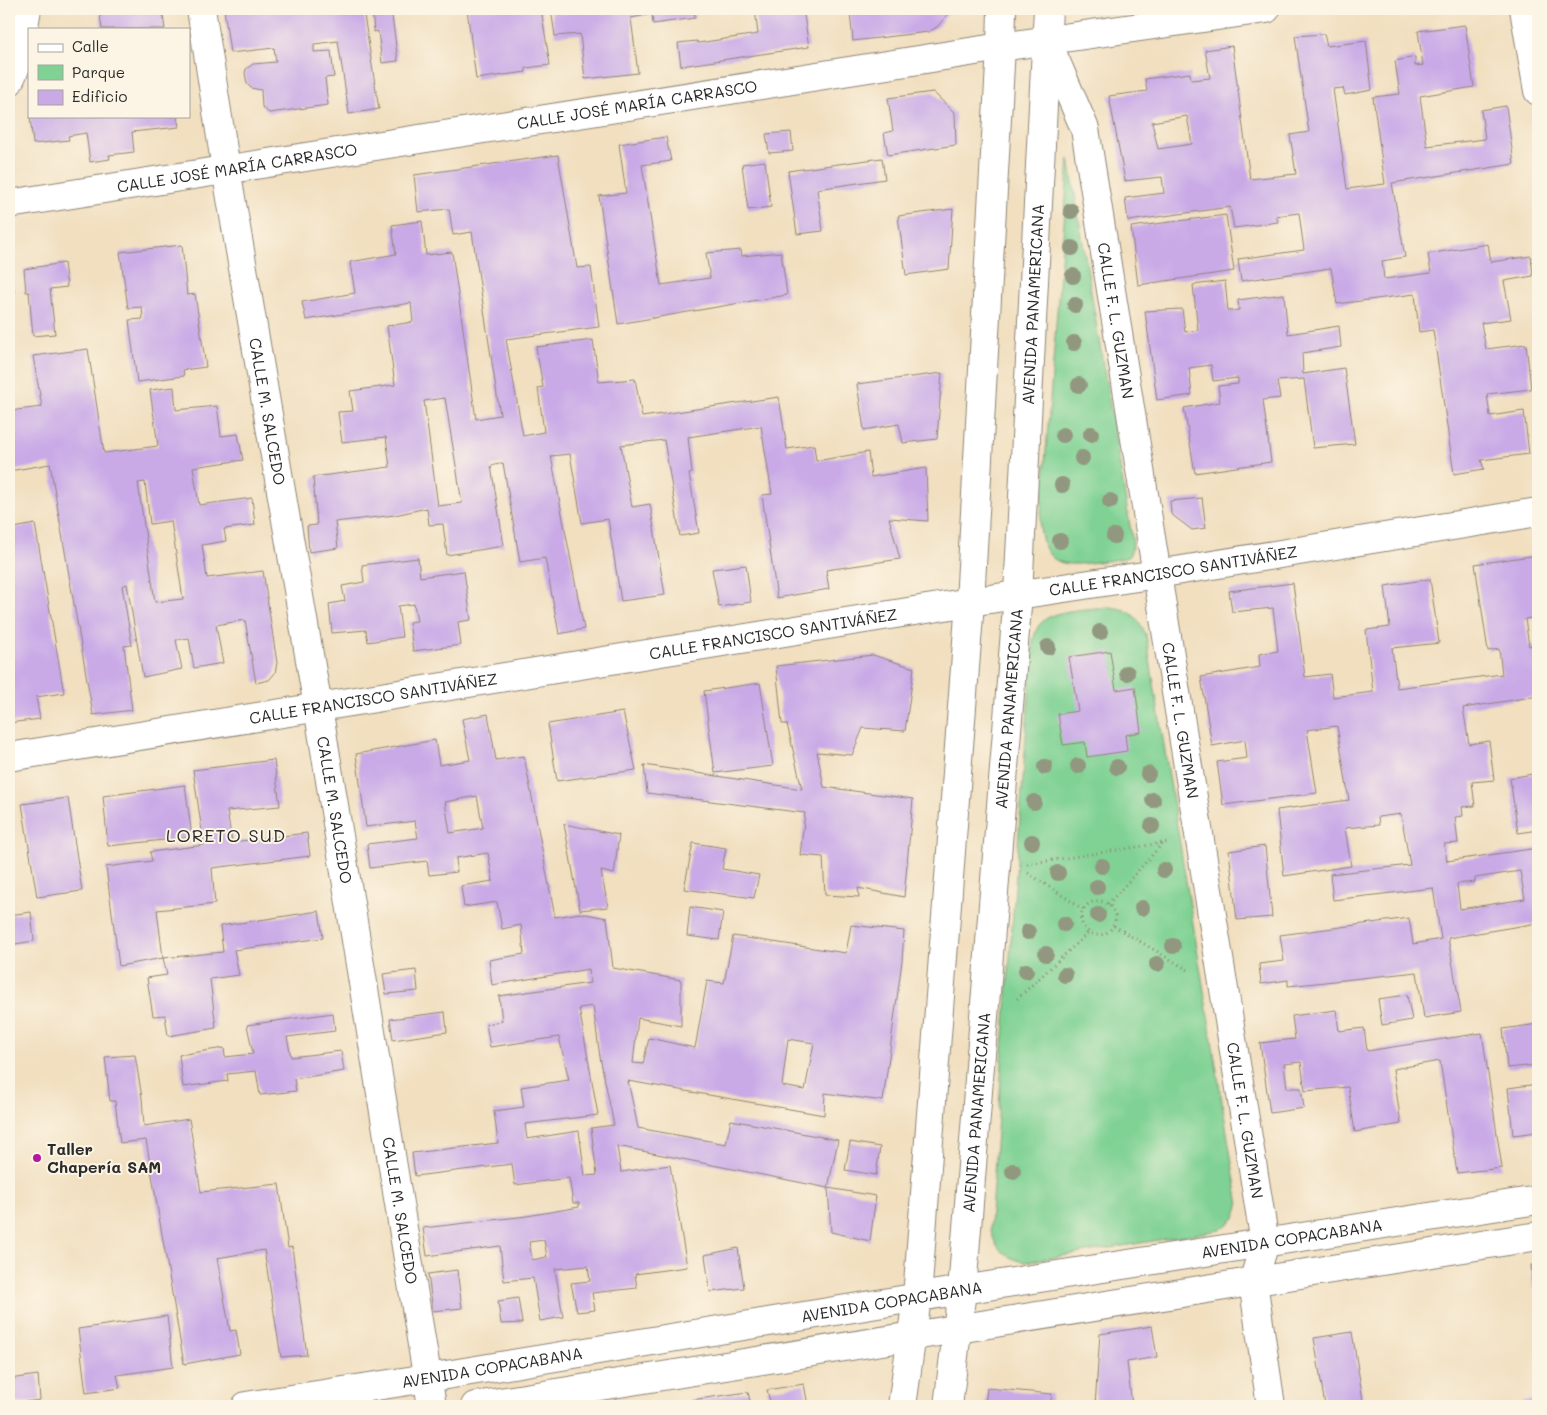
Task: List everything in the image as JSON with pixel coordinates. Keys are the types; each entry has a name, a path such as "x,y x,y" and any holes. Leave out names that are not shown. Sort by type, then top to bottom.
{"street":[{"path":"9,82 17,64 27,9"},
{"name":"CALLE M. SALCEDO","path":"201,9 226,169 318,707 432,1406"},
{"path":"902,1406 917,1298 970,602 1002,9"},
{"name":"AVENIDA PANAMERICANA","path":"948,1406 962,1290 1018,594 1048,9"},
{"name":"CALLE JOSÉ MARÍA CARRASCO","path":"9,204 1001,47 1266,9"},
{"path":"1524,9 1538,91"},
{"name":"CALLE F. L. GUZMAN","path":"1047,41 1085,129 1265,1244 1253,1282 1271,1406"},
{"name":"CALLE FRANCISCO SANTIVÁÑEZ","path":"9,757 1538,512"},
{"name":"AVENIDA COPACABANA","path":"246,1406 962,1290 1538,1200"},
{"path":"475,1406 1538,1236"}],"path":[{"path":"1083,909 1023,867 1172,841"},
{"path":"1108,904 1163,843"},
{"path":"1097,901 1108,904 1115,914 1114,926 1100,936 1088,933 1081,924 1083,909 1092,902 1097,901"},
{"path":"1114,926 1195,975"},
{"path":"1014,1003 1088,933"}],"green space":[{"path":"1069,159 1133,544 1128,557 1084,564 1065,563 1051,557 1042,540 1040,527"},
{"path":"1109,607 1128,612 1136,618 1146,635 1239,1206 1235,1218 1220,1230 1025,1262 1011,1258 997,1246 990,1227 1033,641 1039,625 1047,618 1073,610"}],"building":[{"path":"99,9 162,9 165,28 102,28"},
{"path":"224,9 363,9 379,109 349,114 338,41 314,44 314,52 331,51 334,77 325,78 328,105 269,113 262,107 261,90 251,88 247,84 245,73 246,69 253,64 276,62 274,48 230,53"},
{"path":"372,9 391,9 398,61 382,63 378,31 374,32"},
{"path":"467,9 541,9 550,65 526,68 526,72 476,79"},
{"path":"551,9 694,9 695,18 653,24 652,14 631,18 638,73 585,79 580,34 555,36"},
{"path":"755,9 803,9 809,47 681,66 678,43 697,41 698,43 758,34"},
{"path":"854,9 952,9 937,27 928,32 853,41 850,13 855,13"},
{"path":"1465,25 1474,87 1420,96 1427,146 1485,139 1481,110 1506,106 1514,164 1392,183 1405,257 1382,261 1384,279 1431,273 1428,254 1488,244 1491,262 1531,256 1533,276 1504,281 1511,319 1481,323 1486,349 1526,344 1531,389 1487,394 1490,416 1524,411 1529,454 1481,460 1484,469 1454,474 1433,330 1419,332 1415,294 1337,304 1331,268 1241,281 1238,259 1304,250 1299,213 1276,216 1278,222 1234,228 1230,207 1128,221 1125,198 1164,193 1162,177 1125,181 1109,96 1147,91 1145,79 1190,73 1191,80 1210,78 1205,50 1232,46 1250,179 1296,174 1290,135 1309,132 1295,36 1324,34 1327,46 1366,41 1372,90 1345,95 1343,88 1333,89 1347,189 1385,184 1373,97 1400,94 1395,61 1415,57 1415,66 1423,65 1418,31","holes":["1187,116 1192,144 1158,149 1152,122"]},
{"path":"933,92 955,113 956,145 888,155 884,133 893,131 888,98"},
{"path":"30,118 177,118 179,127 132,132 134,152 109,155 110,159 90,162 86,133 68,136 69,140 33,144"},
{"path":"791,132 793,151 769,153 766,134"},
{"path":"666,137 671,161 642,165 661,285 710,278 706,253 741,250 742,256 781,252 787,295 618,324 599,196 626,193 619,144"},
{"path":"558,155 577,268 591,267 599,327 506,339 523,436 544,432 538,388 543,387 536,347 593,340 599,382 635,379 642,417 779,397 787,449 814,445 816,461 868,452 871,477 926,468 928,521 889,518 900,559 826,570 829,589 777,598 762,495 772,494 761,426 688,437 692,473 689,474 699,533 680,536 664,440 621,445 632,507 650,504 665,595 621,601 608,519 582,523 570,454 551,456 584,629 559,634 545,558 520,562 503,463 491,466 504,546 447,555 443,524 429,525 427,508 395,515 335,522 338,548 309,552 307,526 317,525 313,477 390,467 386,437 342,442 338,412 353,411 350,391 395,385 387,326 413,322 411,303 306,320 302,302 355,293 350,262 396,254 392,225 422,221 426,255 452,252 476,419 500,415 472,232 453,235 449,209 418,212 414,175","holes":["445,398 462,503 438,506 424,401"]},
{"path":"882,158 885,179 817,189 823,231 797,234 788,171"},
{"path":"765,161 771,207 748,210 742,164"},
{"path":"953,209 949,269 906,275 898,216"},
{"path":"1226,215 1234,271 1138,285 1131,227"},
{"path":"182,245 187,295 195,294 206,367 183,370 184,376 137,382 129,320 143,319 142,307 128,308 120,252"},
{"path":"9,261 14,292 9,293"},
{"path":"64,263 67,287 50,289 55,334 33,336 29,292 26,292 24,269"},
{"path":"1225,281 1228,311 1239,310 1238,300 1284,294 1288,334 1339,326 1341,347 1302,353 1303,374 1344,368 1355,444 1313,448 1304,379 1277,381 1280,398 1263,400 1271,462 1195,473 1184,408 1220,402 1218,386 1238,384 1238,378 1213,381 1211,365 1189,368 1192,395 1157,400 1145,311 1182,309 1185,332 1198,330 1193,285"},
{"path":"88,349 104,453 158,446 150,390 174,387 176,410 217,406 221,436 238,434 243,460 193,467 199,505 252,498 255,525 224,529 226,541 202,545 207,578 263,571 277,663 275,673 269,680 256,683 245,620 216,625 223,663 194,668 189,638 176,640 182,669 143,677 127,584 122,586 132,645 124,646 132,710 93,715 50,464 9,471 9,411 42,407 33,356","holes":["145,482 150,524 171,521 183,599 155,602 138,483"]},
{"path":"942,373 937,439 903,443 899,424 864,430 857,384"},
{"path":"1535,425 1538,425 1538,445 1537,445"},
{"path":"1202,498 1206,528 1192,530 1171,514 1170,501"},
{"path":"35,524 64,693 36,697 40,719 9,723 9,529"},
{"path":"1538,555 1538,617 1525,619 1529,646 1538,644 1538,696 1463,708 1469,744 1489,741 1494,780 1472,782 1475,806 1462,807 1463,816 1455,817 1458,843 1444,844 1447,861 1538,848 1538,923 1448,938 1461,1012 1424,1018 1417,972 1288,986 1288,980 1261,984 1259,964 1284,961 1280,935 1409,918 1413,944 1441,939 1433,888 1333,900 1330,874 1410,865 1401,814 1378,817 1379,825 1345,828 1351,866 1284,876 1277,810 1349,800 1337,726 1307,730 1317,793 1223,805 1217,762 1247,758 1245,740 1212,746 1201,677 1260,667 1259,654 1278,651 1273,608 1232,612 1229,591 1293,583 1305,677 1330,674 1333,697 1373,692 1366,630 1390,627 1385,586 1430,579 1439,643 1392,648 1397,688 1502,674 1499,649 1488,651 1475,564","holes":["1520,871 1525,899 1460,909 1457,884 1475,882 1475,878"]},
{"path":"418,558 420,577 464,571 471,620 458,622 461,645 413,651 409,622 417,621 414,604 398,606 402,637 368,642 366,630 332,633 329,604 345,601 342,586 364,582 362,565"},
{"path":"746,565 751,602 719,607 712,569"},
{"path":"1110,651 1116,690 1135,687 1141,732 1125,735 1127,751 1087,757 1085,742 1063,745 1058,714 1078,711 1069,657"},
{"path":"873,655 914,668 905,731 863,728 852,755 817,752 824,787 913,799 904,897 858,888 859,897 825,895 823,857 800,855 805,813 647,793 644,765 802,789 787,724 782,724 776,666"},
{"path":"760,683 773,766 715,773 704,691"},
{"path":"623,712 636,770 557,781 548,724"},
{"path":"488,714 496,760 524,756 555,917 580,913 607,918 613,968 681,980 681,1026 638,1018 633,1063 643,1064 649,1038 695,1048 707,981 724,983 733,936 846,953 851,925 904,931 902,961 883,1101 825,1093 824,1115 628,1081 638,1128 726,1144 731,1120 838,1140 828,1188 617,1146 621,1172 670,1165 687,1267 635,1274 637,1288 592,1293 595,1310 577,1312 571,1283 590,1281 588,1266 555,1269 563,1317 540,1321 533,1278 504,1281 500,1246 427,1256 423,1228 527,1216 579,1207 579,1203 573,1203 569,1178 515,1185 512,1164 415,1176 412,1153 498,1143 494,1111 524,1107 521,1087 569,1080 559,1037 490,1047 486,1024 502,1021 499,996 590,983 589,969 492,985 489,960 524,954 521,925 502,929 497,902 464,907 461,886 493,881 488,853 456,858 457,872 429,875 427,861 370,868 367,844 418,838 415,821 366,827 356,754 435,740 439,765 470,760 462,719","holes":["477,796 483,828 450,833 445,802","593,1006 600,1057 614,1125 591,1128 597,1175 585,1176 579,1131 527,1139 525,1124 598,1115 579,1008","788,1039 814,1043 805,1090 782,1086","544,1240 547,1257 532,1260 529,1242"]},
{"path":"274,760 280,806 227,811 232,842 307,833 310,856 212,868 215,904 157,910 163,958 119,966 106,867 152,861 150,852 204,845 193,770"},
{"path":"1538,773 1538,830 1518,833 1510,778"},
{"path":"185,785 192,837 108,846 103,796"},
{"path":"68,798 82,891 37,897 22,804"},
{"path":"564,824 619,835 614,874 601,871 608,907 580,910"},
{"path":"693,843 726,848 722,869 759,875 754,898 684,889"},
{"path":"1265,846 1272,917 1237,920 1229,851"},
{"path":"690,907 723,912 719,940 687,936"},
{"path":"319,911 323,938 234,950 239,975 210,979 216,1028 168,1036 165,1015 153,1016 147,978 167,975 163,958 223,952 220,926"},
{"path":"31,912 34,941 9,945 9,915"},
{"path":"416,970 418,991 386,994 383,974"},
{"path":"1407,995 1412,1020 1382,1025 1378,999"},
{"path":"1336,1010 1339,1031 1364,1028 1367,1051 1482,1033 1502,1168 1457,1173 1440,1061 1393,1069 1401,1124 1355,1132 1348,1087 1305,1091 1301,1062 1284,1064 1287,1088 1301,1088 1304,1108 1270,1113 1260,1043 1295,1039 1292,1016"},
{"path":"445,1012 447,1032 393,1040 390,1019"},
{"path":"333,1013 335,1031 287,1037 291,1057 341,1051 344,1071 294,1079 296,1091 260,1095 256,1071 227,1074 228,1081 183,1087 179,1055 224,1048 225,1057 253,1054 247,1025"},
{"path":"1538,1024 1538,1065 1507,1068 1503,1029"},
{"path":"135,1055 142,1098 144,1126 189,1119 201,1192 279,1184 288,1248 292,1247 307,1355 281,1357 264,1250 217,1258 230,1331 236,1330 240,1354 184,1364 146,1140 120,1143 115,1101 110,1101 105,1057"},
{"path":"1538,1084 1538,1132 1513,1135 1508,1088"},
{"path":"850,1142 880,1147 876,1175 845,1170"},
{"path":"828,1188 876,1196 870,1241 831,1232"},
{"path":"738,1248 744,1288 710,1292 705,1255"},
{"path":"1538,1264 1538,1288 1533,1288 1531,1265"},
{"path":"457,1270 462,1308 433,1311 428,1274"},
{"path":"518,1298 522,1323 501,1324 498,1301"},
{"path":"167,1316 173,1367 117,1375 120,1388 86,1393 78,1329"},
{"path":"1152,1326 1157,1357 1127,1362 1132,1406 1095,1406 1100,1334"},
{"path":"1352,1332 1364,1406 1325,1406 1314,1338"},
{"path":"38,1375 40,1400 9,1404 9,1379"},
{"path":"804,1384 808,1406 771,1406 767,1390"},
{"path":"987,1388 1052,1394 1050,1406 985,1406"},
{"path":"748,1392 751,1406 692,1406 691,1400"},
{"path":"1538,1399 1538,1406 1522,1406 1522,1401"},
{"path":"677,1403 677,1406 661,1406 661,1405"}],"place":[{"name":"Taller Chapería SAM","path":"37,1158"}],"district":[{"name":"LORETO SUD","path":"226,836"}]}
